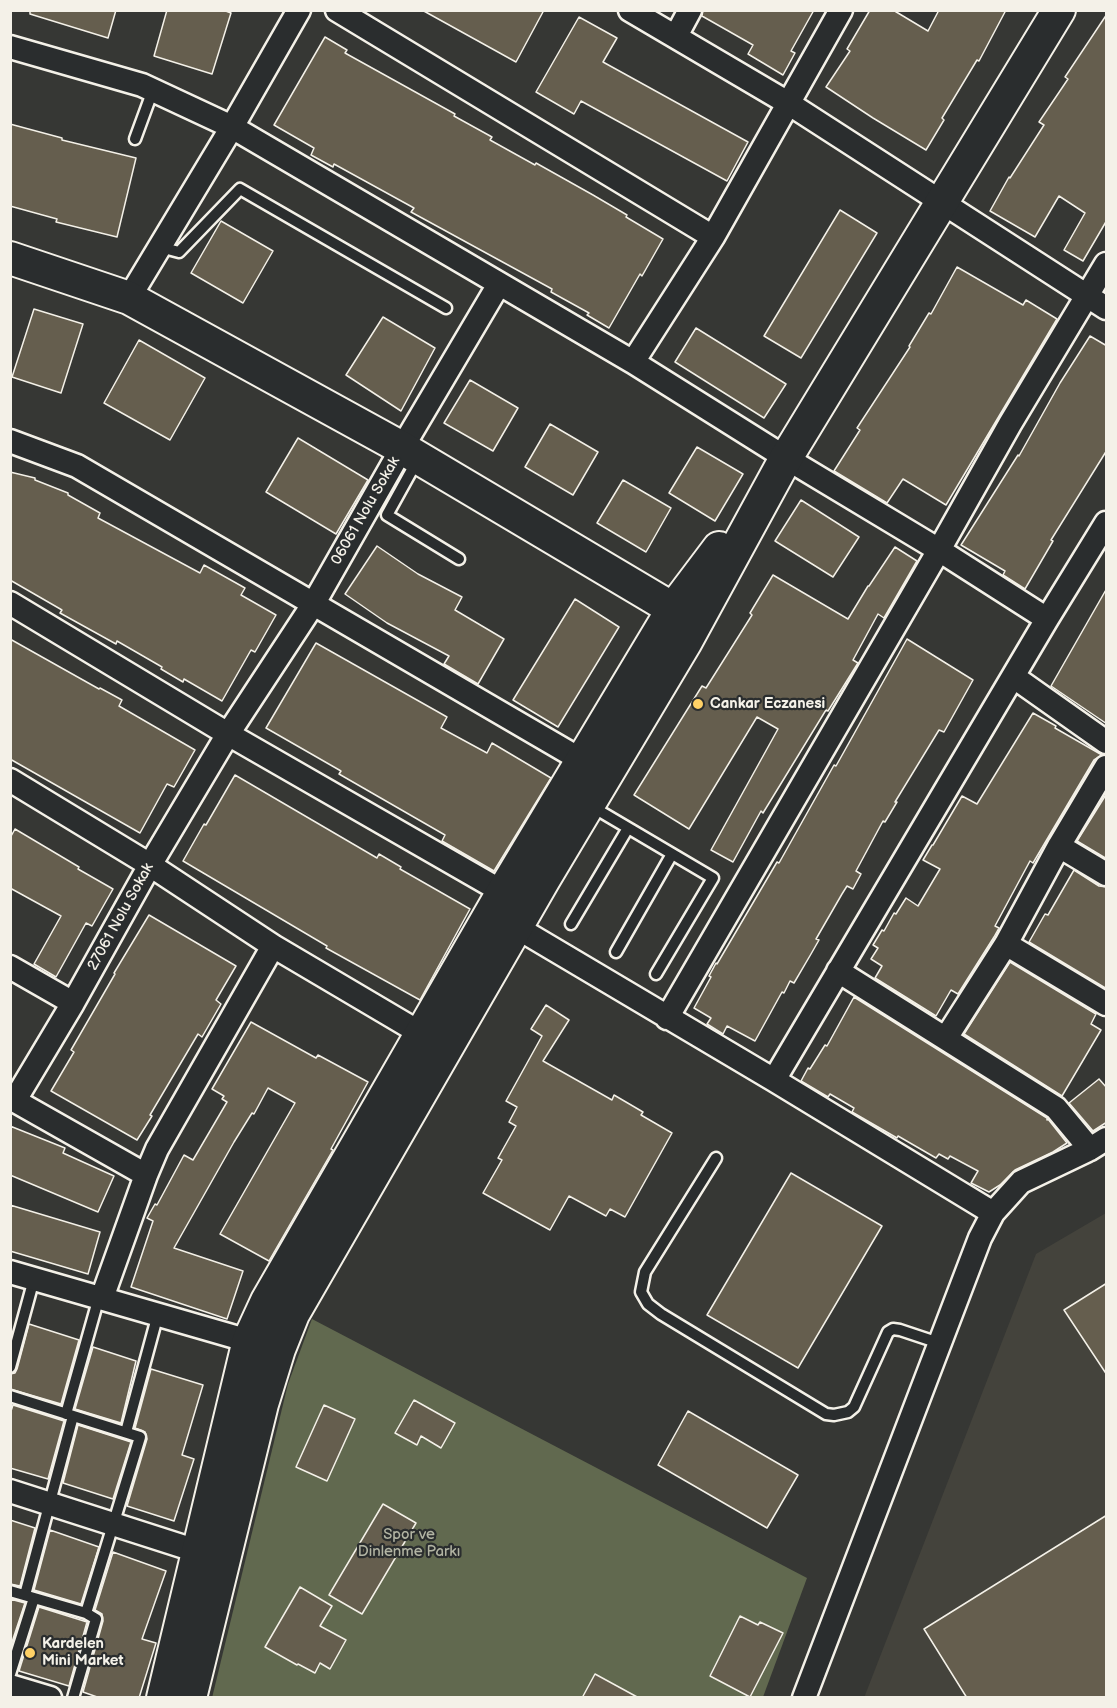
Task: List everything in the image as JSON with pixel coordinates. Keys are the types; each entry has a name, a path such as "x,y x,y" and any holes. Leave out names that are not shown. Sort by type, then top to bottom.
{"street":[{"path":"337,10 713,237"},
{"path":"630,10 788,103 1107,308"},
{"path":"676,36 690,10"},
{"path":"633,363 713,237 841,10"},
{"path":"163,1698 197,1551 264,1345 293,1314 516,927 685,643 786,458 1059,10"},
{"path":"129,298 232,127 292,13"},
{"path":"10,47 142,85 232,127 633,363 939,550 1047,619"},
{"path":"10,258 129,298 410,454 673,609"},
{"path":"668,1018 1010,424 1107,264"},
{"name":"06061 Nolu Sokak","path":"228,734 410,454 499,284"},
{"path":"10,441 76,466 583,761"},
{"path":"190,1698 262,1404 267,1301 503,892 673,609 786,458"},
{"path":"774,1080 1047,619 1107,523"},
{"path":"10,603 228,734 503,892"},
{"path":"1014,677 1107,742"},
{"name":"27061 Nolu Sokak","path":"13,1099 73,1003 150,865 228,734"},
{"path":"946,1038 1006,944 1059,846 1107,767"},
{"path":"10,780 150,865 273,946 422,1034"},
{"path":"1059,846 1107,874"},
{"path":"516,927 993,1213"},
{"path":"1006,944 1107,1004"},
{"path":"100,1298 157,1149 273,946"},
{"path":"10,967 73,1003"},
{"path":"804,1698 939,1343 980,1238 993,1213 1021,1182 1099,1144 1056,1108 838,971"},
{"path":"13,1099 146,1174"},
{"path":"10,1272 264,1345"},
{"path":"10,1491 197,1551"},
{"path":"10,1686 50,1698"}],"lane":[{"path":"135,139 153,90"},
{"path":"160,247 179,252 240,189 446,308"},
{"path":"410,454 387,515 459,559"},
{"path":"589,804 713,878 656,974"},
{"path":"571,924 628,828"},
{"path":"616,952 672,854"},
{"path":"717,1158 645,1272 641,1292 648,1304 660,1314 826,1414 848,1412 854,1407 888,1332 893,1329 900,1330 939,1343"},
{"path":"10,1367 34,1279"},
{"path":"10,1674 69,1415 100,1298"},
{"path":"126,1432 158,1314"},
{"path":"10,1396 140,1437 86,1613"},
{"path":"10,1591 86,1613 96,1619 73,1698"}],"shaded area":[{"path":"1106,1213 1106,1697 864,1698 1036,1254"}],"green space":[{"name":"Spor ve Dinlenme Parkı","path":"312,1319 807,1578 763,1697 212,1698 288,1384"}],"building":[{"path":"30,10 116,10 108,38 30,14"},
{"path":"167,10 223,10 231,13 212,74 154,56"},
{"path":"422,10 544,10 516,62"},
{"path":"703,10 814,10 791,51 795,53 783,75 748,54 753,45 702,16"},
{"path":"870,10 893,10 928,31 939,10 1006,10 979,61 977,60 942,118 944,120 926,150 826,87 850,51 847,49"},
{"path":"1107,14 1107,220 1083,261 1064,250 1085,213 1059,196 1035,237 990,211 1009,177 1044,125 1039,122 1068,79 1065,77"},
{"path":"579,17 617,38 603,62 748,142 727,181 581,101 574,114 536,92"},
{"path":"325,37 347,50 345,53 492,137 490,140 593,195 663,239 609,328 587,315 589,313 551,292 552,289 411,212 414,208 334,164 333,167 311,155 314,148 274,125"},
{"path":"10,124 62,138 62,140 136,158 117,237 56,222 57,219 10,206"},
{"path":"840,210 877,233 801,358 764,336"},
{"path":"221,221 273,251 243,303 191,273"},
{"path":"957,267 1023,305 1026,300 1057,319 946,505 903,479 887,503 834,471 860,430 857,428 910,347 929,313 931,314"},
{"path":"34,309 83,324 61,393 12,377"},
{"path":"383,317 435,348 401,411 346,375"},
{"path":"696,328 786,384 764,418 675,362"},
{"path":"1090,336 1107,346 1107,450 1051,540 1053,541 1025,589 1003,575 1005,571 961,545 1019,456 1060,383"},
{"path":"139,340 205,378 170,440 104,403"},
{"path":"470,380 518,408 493,451 444,423"},
{"path":"550,424 598,452 573,495 525,467"},
{"path":"298,438 368,480 336,534 266,492"},
{"path":"697,447 743,474 715,521 669,493"},
{"path":"10,472 35,478 35,480 68,493 100,513 98,518 200,573 204,565 245,588 241,595 276,615 255,652 251,650 222,701 184,679 183,682 117,641 116,644 60,613 62,610 10,580"},
{"path":"623,480 671,508 646,552 597,523"},
{"path":"801,500 859,537 833,577 775,541"},
{"path":"377,546 418,574 462,597 455,610 504,639 478,684 444,664 449,656 387,623 345,594"},
{"path":"895,547 917,561 884,618 878,614 853,660 858,663 828,711 826,710 763,813 761,811 733,862 711,850 778,729 757,717 689,829 634,795 702,686 706,688 752,615 750,613 773,575 848,619"},
{"path":"1107,588 1107,724 1051,686"},
{"path":"575,599 619,627 558,727 513,700"},
{"path":"10,639 122,700 119,706 195,750 174,787 167,784 140,833 10,759"},
{"path":"907,639 973,680 944,732 939,730 885,822 883,821 856,871 861,874 853,889 847,886 794,983 790,981 784,993 782,992 755,1041 727,1026 723,1034 707,1024 711,1018 694,1008 716,963 777,862 779,863"},
{"path":"316,643 447,717 441,728 487,753 492,743 551,778 494,871 442,841 445,835 339,774 341,771 266,728"},
{"path":"1033,713 1102,755 1094,760 1033,863 1030,861 995,926 999,928 958,994 951,990 936,1016 875,978 882,966 871,959 878,948 873,945 906,898 918,906 940,869 923,860 962,796 977,804"},
{"path":"235,775 377,858 379,854 401,867 400,869 470,909 420,1000 326,948 327,946 183,861"},
{"path":"1107,793 1107,859 1077,841"},
{"path":"15,829 113,889 92,926 86,923 56,977 34,964 61,916 10,888 10,838"},
{"path":"1074,870 1099,886 1107,887 1107,989 1029,942 1045,914 1048,915"},
{"path":"149,915 236,966 216,1000 221,1004 202,1037 198,1034 137,1140 51,1091 74,1052 71,1050"},
{"path":"1010,962 1096,1014 1091,1024 1101,1030 1062,1096 964,1034"},
{"path":"854,997 1047,1118 1067,1143 1015,1170 989,1192 971,1183 978,1171 950,1156 948,1159 939,1154 936,1158 852,1112 854,1108 830,1094 828,1097 801,1081 825,1045 827,1046"},
{"path":"546,1005 569,1020 543,1061 612,1100 614,1095 643,1112 641,1115 672,1133 625,1217 610,1209 606,1216 569,1196 550,1230 483,1193 502,1160 498,1158 516,1126 509,1122 517,1107 506,1101 542,1036 531,1029"},
{"path":"251,1022 316,1058 318,1055 368,1082 331,1149 333,1150 269,1261 220,1234 295,1103 268,1088 254,1114 252,1113 234,1142 174,1248 243,1271 227,1319 131,1287 153,1221 147,1218 155,1204 157,1205 184,1155 193,1160 227,1102 222,1099 224,1096 212,1089"},
{"path":"1099,1079 1107,1088 1107,1122 1093,1131 1069,1103"},
{"path":"10,1126 65,1148 63,1153 114,1176 98,1212 10,1175"},
{"path":"791,1173 882,1226 798,1368 707,1315"},
{"path":"10,1205 100,1232 88,1274 10,1251"},
{"path":"1107,1283 1107,1375 1064,1310"},
{"path":"29,1324 79,1340 61,1404 10,1389 10,1374 15,1373 17,1369"},
{"path":"93,1347 136,1361 121,1423 75,1409"},
{"path":"151,1369 203,1385 182,1455 194,1459 174,1521 127,1506 147,1439 145,1432 135,1428"},
{"path":"414,1400 455,1423 441,1448 421,1436 417,1445 395,1433"},
{"path":"13,1405 64,1421 48,1479 10,1468 10,1414"},
{"path":"324,1405 355,1419 327,1481 296,1467"},
{"path":"688,1411 798,1475 767,1528 658,1465"},
{"path":"78,1425 131,1442 113,1499 63,1483"},
{"path":"383,1504 416,1523 362,1614 329,1595"},
{"path":"1107,1515 1107,1698 967,1698 924,1629"},
{"path":"10,1520 35,1528 20,1586 10,1584"},
{"path":"50,1530 99,1547 81,1604 34,1590"},
{"path":"113,1552 166,1571 142,1639 156,1643 139,1698 100,1698 83,1692 103,1621 102,1614 95,1610"},
{"path":"300,1587 332,1606 320,1626 346,1640 330,1669 320,1663 315,1673 265,1647"},
{"path":"10,1599 25,1603 10,1648"},
{"path":"39,1607 87,1622 69,1686 19,1671"},
{"path":"740,1616 783,1633 750,1697 710,1676"},
{"path":"595,1674 639,1698 582,1698"}],"place":[{"name":"Cankar Eczanesi","path":"698,704"},
{"name":"Kardelen Mini Market","path":"30,1653"}]}
